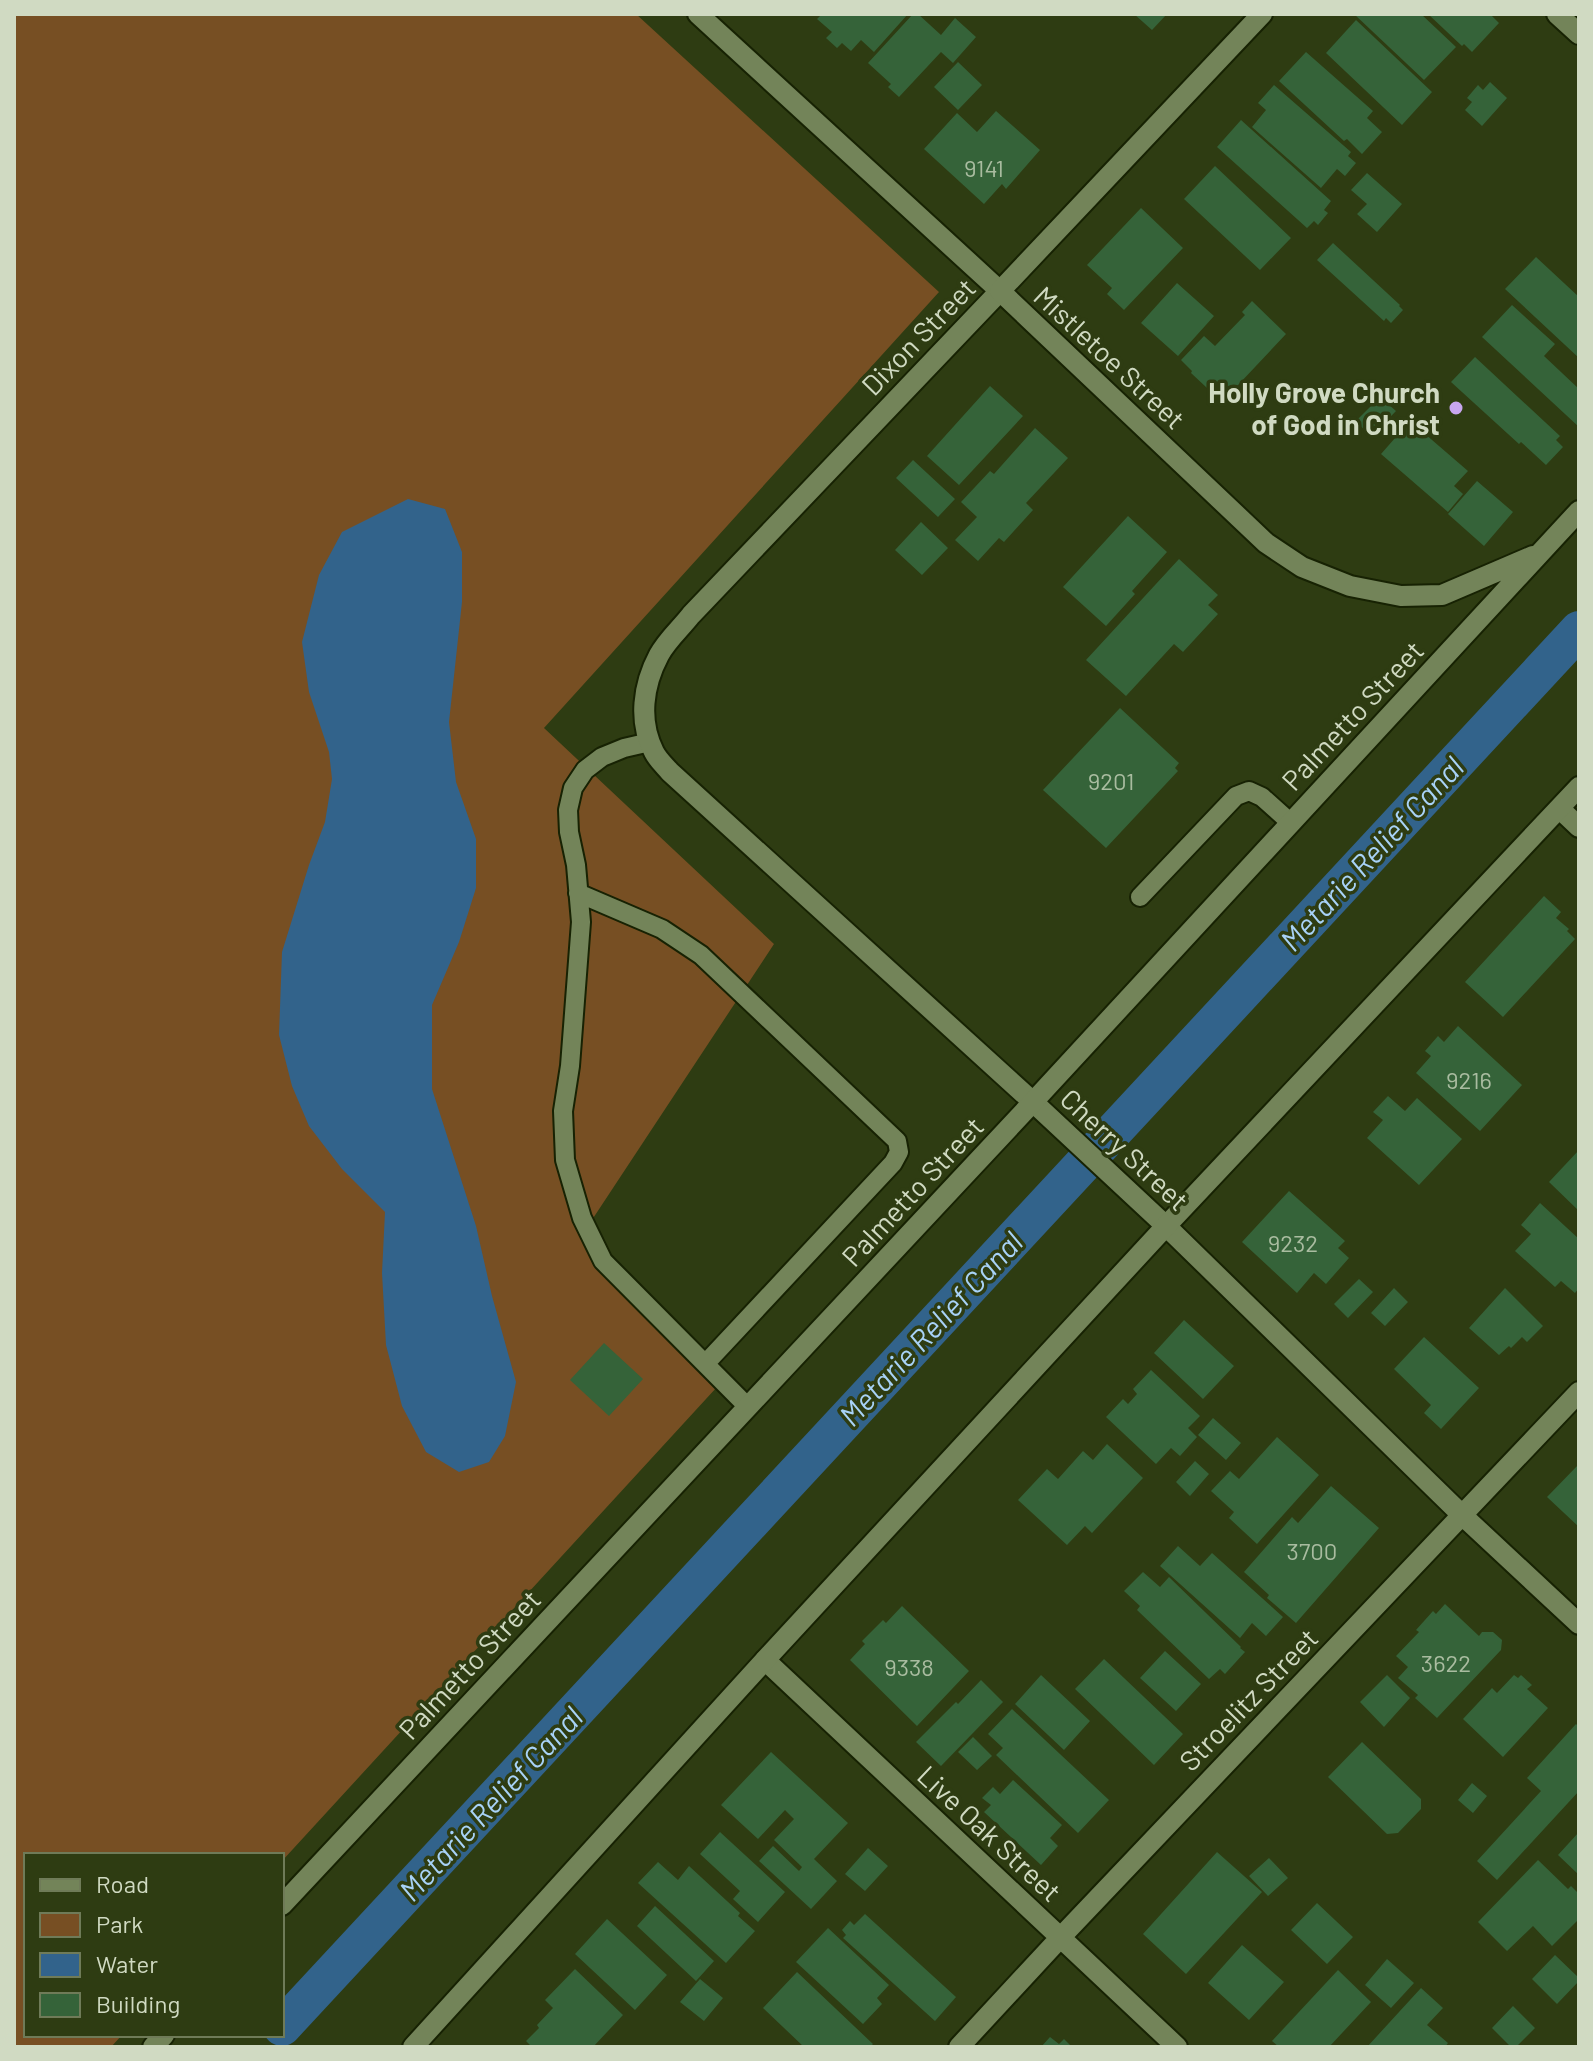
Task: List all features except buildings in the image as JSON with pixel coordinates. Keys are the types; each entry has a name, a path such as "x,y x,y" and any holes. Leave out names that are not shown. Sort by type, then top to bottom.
{"street":[{"name":"Mistletoe Street","path":"698,14 1000,291 1266,543 1302,567 1350,586 1401,596 1442,595 1540,553"},
{"name":"Dixon Street","path":"644,713 646,687 660,652 691,615 1262,14"},
{"path":"1557,14 1579,34"},
{"name":"Palmetto Street","path":"284,1903 1033,1102 1579,511"},
{"name":"Cherry Street","path":"644,713 655,754 670,772 1148,1209 1462,1515 1579,1624"},
{"path":"413,2047 1166,1226 1579,790"},
{"path":"1560,809 1579,827"},
{"name":"Stroelitz Street","path":"959,2047 1579,1392"},
{"name":"Live Oak Street","path":"765,1660 1177,2047"}],"lane":[{"path":"650,742 602,757 585,770 573,788 568,810 581,922 570,1066 563,1111 565,1160 582,1218 603,1261 748,1407"},
{"path":"1140,897 1236,796 1249,791 1262,797 1291,823"},
{"path":"578,893 662,929 701,955 897,1141 899,1152 893,1163 706,1363"}],"green space":[{"path":"14,14 636,14 939,292 544,728 774,944 582,1235 728,1375 284,1859 284,1853 24,1853 24,2037 120,2037 111,2047 14,2047"}],"water":[{"path":"408,499 445,509 462,552 462,602 449,722 456,782 476,839 476,888 459,942 432,1005 432,1089 476,1226 516,1382 505,1436 489,1462 459,1472 426,1452 402,1406 386,1345 382,1273 385,1212 342,1169 309,1126 292,1086 279,1035 282,952 325,822 332,779 329,752 309,692 302,642 319,575 342,532"}],"waterway":[{"name":"Metarie Relief Canal","path":"284,2025 1579,630"}],"place":[{"name":"Holly Grove Church of God in Christ","path":"1456,408"}]}
